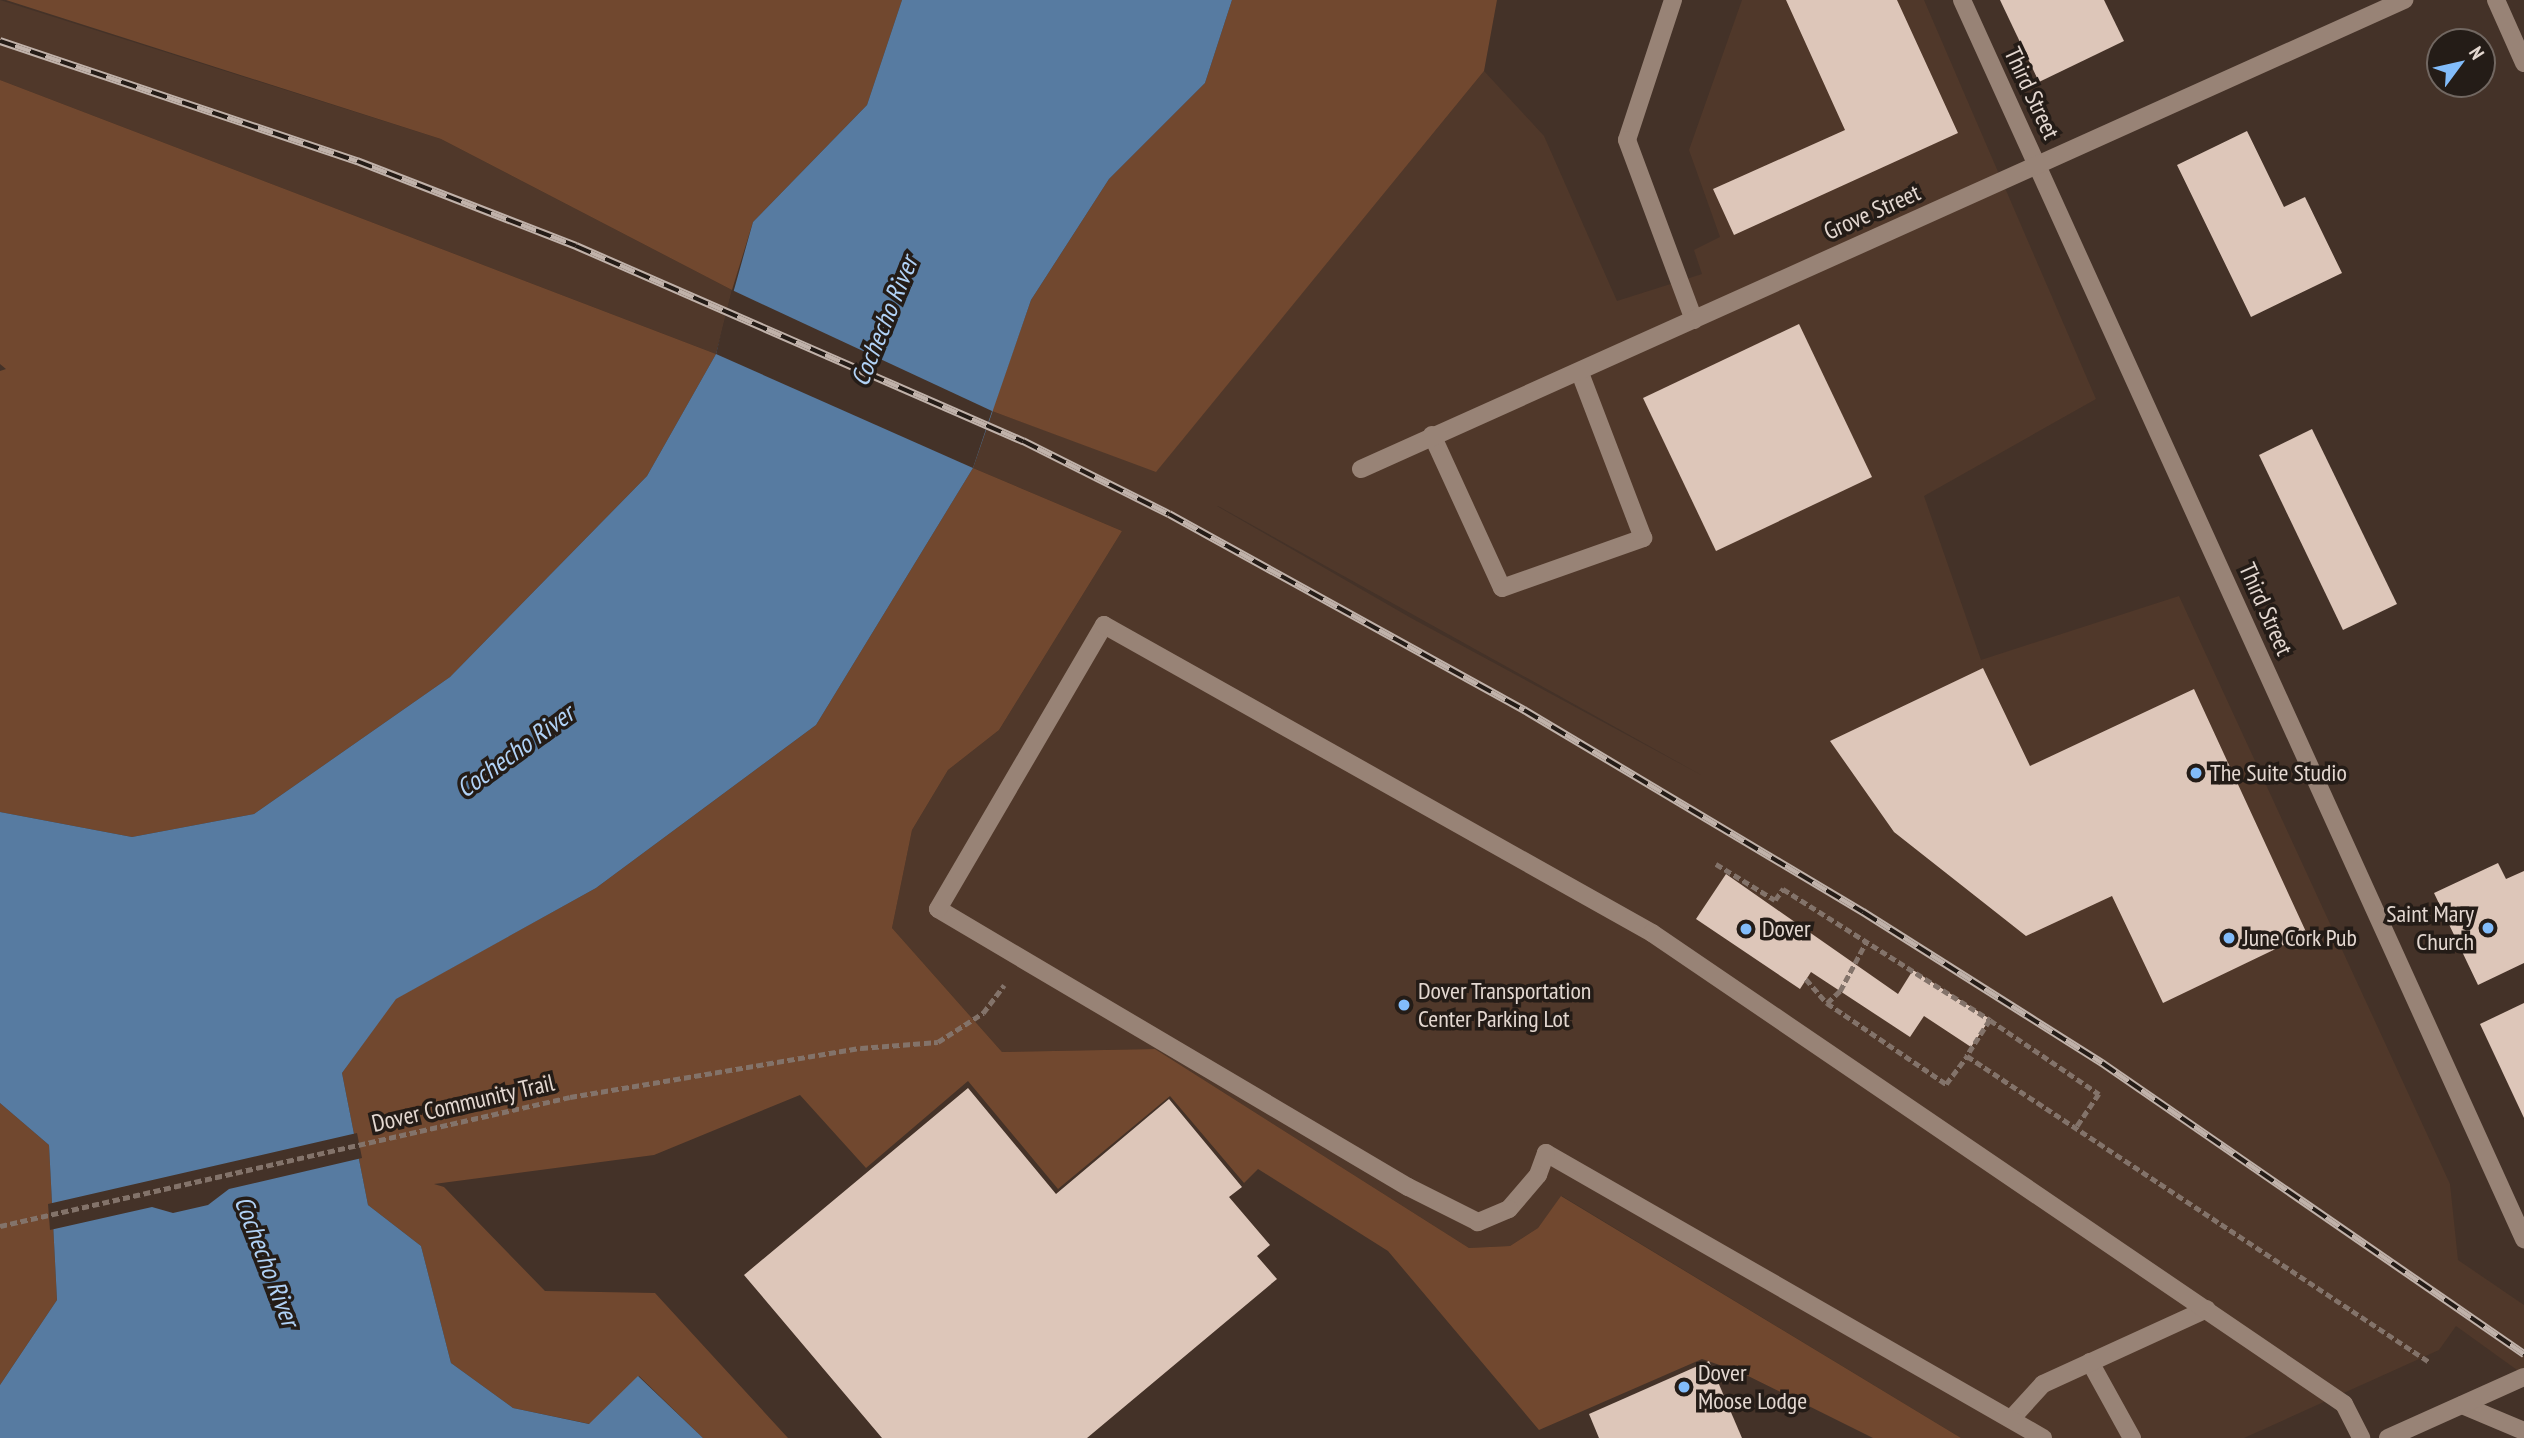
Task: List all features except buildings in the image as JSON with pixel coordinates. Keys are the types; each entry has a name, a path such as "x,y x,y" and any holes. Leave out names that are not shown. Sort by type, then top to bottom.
{"street":[{"path":"1674,0 1627,140 1694,320"},
{"name":"Third Street","path":"1962,0 2524,1239"},
{"name":"Grove Street","path":"1361,469 1432,435 1580,373 2404,0"},
{"path":"2496,0 2524,63"},
{"path":"1432,435 1502,589 1643,538 1580,373"},
{"path":"2043,1438 1546,1153 1538,1175 1509,1209 1478,1222 1408,1187 938,909 1104,625 1652,933 2344,1404 2361,1438"},
{"path":"2011,1419 2043,1384 2207,1310"},
{"path":"2090,1362 2132,1438"},
{"path":"2388,1438 2524,1377"},
{"path":"2462,1405 2524,1431"}],"path":[{"path":"1716,864 1775,900 1783,889 1990,1020 2099,1094 2076,1128"},
{"path":"1827,1003 1840,991 1866,942"},
{"name":"Dover Community Trail","path":"0,1226 570,1097 860,1048 938,1042 983,1013 1023,959"},
{"path":"1806,979 1827,1003 1946,1084 1990,1020"},
{"path":"1966,1056 2431,1363"}],"shaded area":[{"path":"0,0 441,139 732,290 716,354 0,80"},
{"path":"6,0 902,0 867,105 753,222 732,290 441,139"},
{"path":"1232,0 1497,0 1484,71 1156,472 992,411 1031,300 1109,179 1205,83"},
{"path":"1742,0 1924,0 2096,399 1924,496 1981,660 2179,596 2450,1184 2458,1260 2524,1305 2524,1375 2456,1326 2439,1350 2244,1438 1961,1438 1562,1196 1538,1228 1510,1246 1469,1248 1155,1049 1002,1052 892,928 912,830 948,770 999,730 1122,531 973,468 992,411 1156,471 1484,71 1544,136 1617,301 1702,274 1694,250 1720,237 1689,150","holes":["1217,506 1703,776 1411,618"]},
{"path":"0,80 716,354 647,476 450,677 254,814 132,837 0,812 0,371 6,369 0,364"},
{"path":"973,468 1122,531 999,730 948,770 912,830 892,928 1002,1052 1155,1049 1469,1248 1510,1246 1538,1228 1561,1196 1961,1438 1873,1438 1740,1372 1702,1359 1539,1430 1388,1251 1258,1169 1244,1183 1170,1096 1058,1189 968,1081 866,1168 800,1095 654,1155 434,1184 444,1187 545,1291 655,1293 788,1438 703,1438 639,1376 590,1424 513,1408 451,1363 421,1246 368,1205 342,1073 395,999 596,888 816,725"},
{"path":"0,1103 49,1145 57,1300 0,1385"}],"water":[{"name":"Cochecho River","path":"902,0 1232,0 1205,83 1109,179 1031,300 973,468 816,725 596,888 396,999 342,1073 368,1205 421,1246 451,1363 513,1408 589,1424 638,1376 703,1438 0,1438 0,1385 57,1300 49,1145 0,1103 0,812 132,837 254,814 450,677 647,476 716,354 753,222 867,105"}],"pier":[{"path":"732,290 992,411 973,468 716,354"},
{"path":"357,1133 362,1158 229,1189 208,1205 173,1213 152,1207 50,1230 48,1204"}],"railway":[{"path":"0,41 357,161 576,246 1023,441 1169,514 1524,710 1863,912 2102,1063 2524,1354"}],"place":[{"name":"The Suite Studio","path":"2196,773"},
{"name":"Saint Mary Church","path":"2488,928"},
{"name":"Dover","path":"1746,929"},
{"name":"June Cork Pub","path":"2229,938"},
{"name":"Dover Transportation Center Parking Lot","path":"1404,1005"},
{"name":"Dover Moose Lodge","path":"1684,1387"}]}
